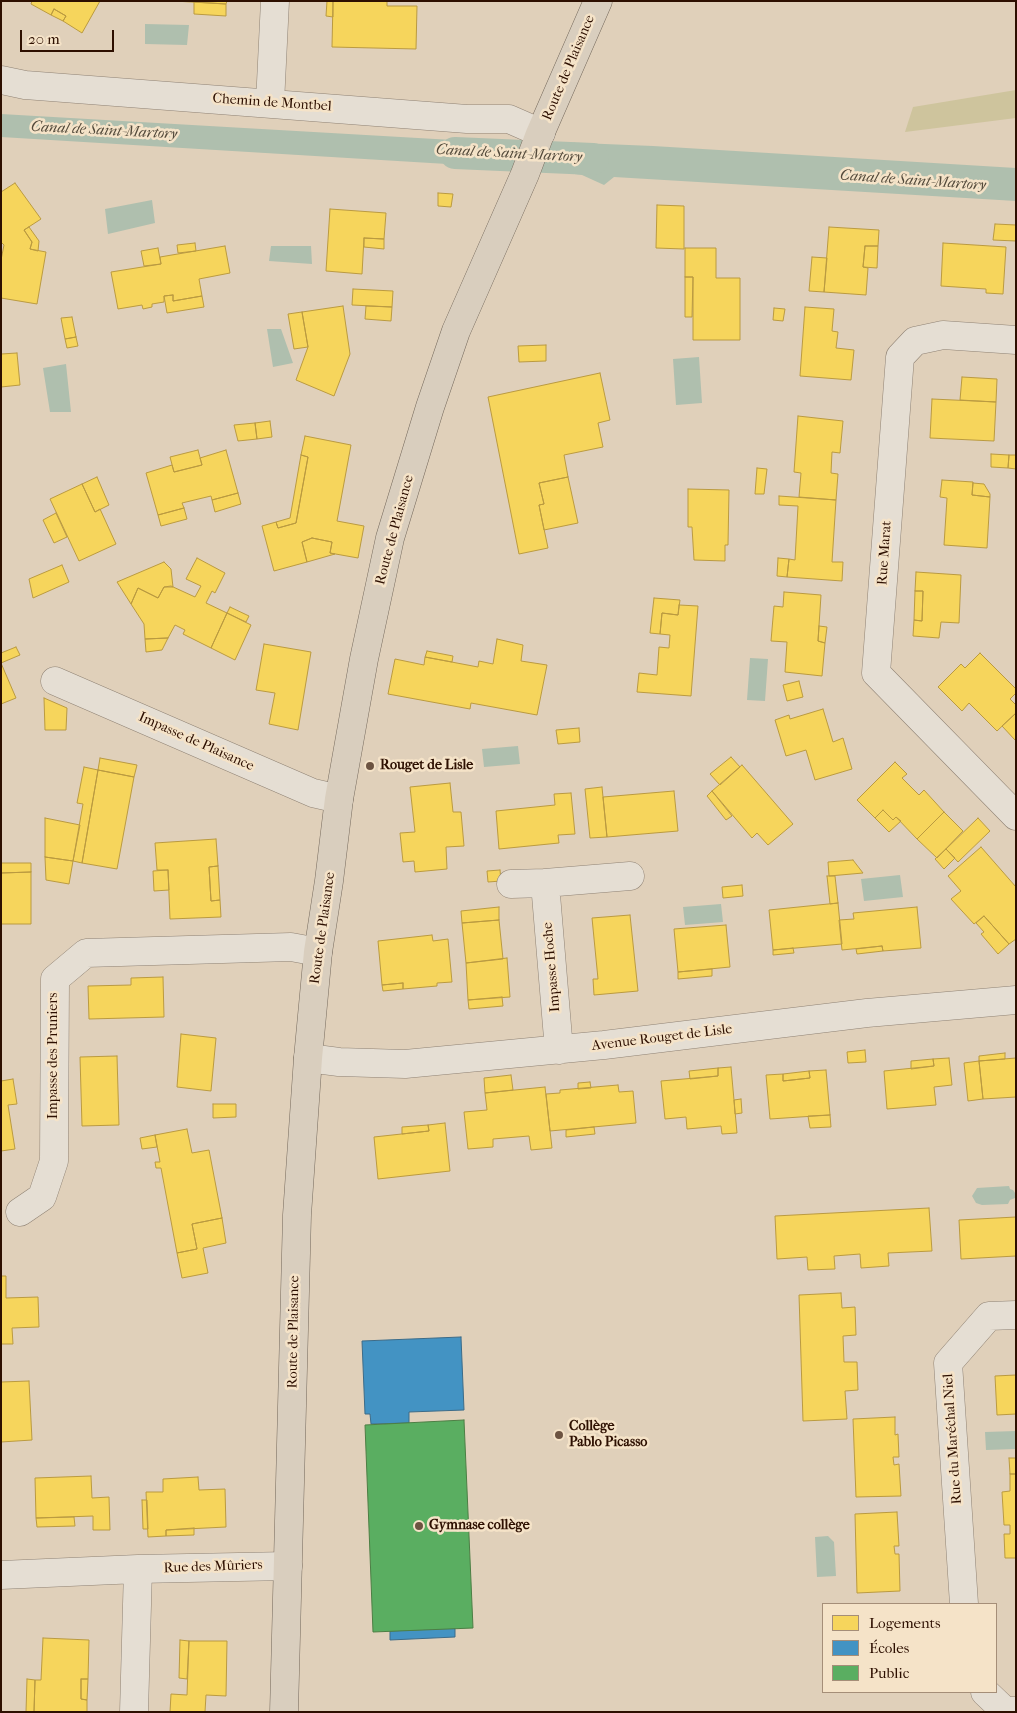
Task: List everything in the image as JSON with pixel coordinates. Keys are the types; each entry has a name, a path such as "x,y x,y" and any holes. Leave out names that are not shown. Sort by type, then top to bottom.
{"main road":[{"name":"Route de Plaisance","path":"284,1712 297,1215 308,1058 318,952 339,799 364,659 390,538 430,407 456,331 598,1"}],"street":[{"path":"270,103 275,1"},
{"name":"Chemin de Montbel","path":"1,80 25,84 467,119 509,119 541,134"},
{"name":"Rue Marat","path":"1016,340 944,335 916,341 900,357 876,673 1016,816"},
{"name":"Impasse de Plaisance","path":"55,680 313,793 339,799"},
{"path":"511,884 546,884 630,876"},
{"name":"Impasse Hoche","path":"546,884 559,1050"},
{"name":"Impasse des Pruniers","path":"20,1212 42,1197 54,1162 54,980 86,953 291,947 318,952"},
{"name":"Avenue Rouget de Lisle","path":"308,1058 339,1062 405,1064 559,1050 867,1014 1016,1000"},
{"name":"Rue du Maréchal Niel","path":"964,1603 948,1363 989,1316 1016,1314"},
{"name":"Rue des Mûriers","path":"1,1574 288,1566"},
{"path":"134,1712 138,1569"},
{"path":"986,1693 1005,1711 1016,1711"}],"shaded area":[{"path":"1016,90 1016,118 905,132 913,107"}],"water":[{"path":"145,24 189,25 187,45 145,44"},
{"path":"1,114 470,141 476,149 498,150 498,156 497,162 487,161 481,165 447,164 1,137"},
{"path":"556,142 1016,168 1016,201 614,177 604,185 582,175 544,170"},
{"path":"152,200 155,223 108,234 105,209"},
{"path":"271,246 311,246 312,264 269,261"},
{"path":"267,329 281,329 293,363 273,367"},
{"path":"699,357 702,403 676,405 673,359"},
{"path":"66,364 71,412 50,412 43,368"},
{"path":"750,658 768,659 765,701 747,700"},
{"path":"518,746 520,764 484,767 482,749"},
{"path":"900,875 903,897 864,901 861,879"},
{"path":"721,904 723,922 685,925 683,907"},
{"path":"1009,1186 1015,1193 1015,1198 1010,1200 1008,1204 982,1205 976,1203 972,1196 977,1188"},
{"path":"1016,1431 1016,1449 986,1450 985,1432"},
{"path":"828,1536 834,1542 836,1576 817,1577 815,1537"}],"building: Logements":[{"path":"32,1 100,1 82,33 63,21 66,16 54,9 51,15 31,4"},
{"path":"174,1 227,1 226,4"},
{"path":"327,1 333,1 333,17 326,16"},
{"path":"333,1 387,1 387,6 417,6 416,49 332,47"},
{"path":"194,2 226,4 226,16 194,14"},
{"path":"54,9 66,16 63,21 51,15"},
{"path":"15,183 41,219 24,230 32,242 30,249 46,252 37,304 1,298 1,260 4,245 1,242 1,192"},
{"path":"438,193 453,194 451,207 438,206"},
{"path":"657,205 684,206 684,249 656,248"},
{"path":"330,209 386,213 384,239 364,238 362,274 326,271"},
{"path":"995,224 1016,225 1016,241 993,240"},
{"path":"29,227 39,241 38,251 30,249 32,242 24,230"},
{"path":"829,227 879,230 878,246 865,246 863,267 868,268 866,295 824,292"},
{"path":"364,238 384,239 384,249 364,247"},
{"path":"195,243 196,251 178,253 177,245"},
{"path":"943,243 1006,247 1003,294 986,293 986,289 941,286"},
{"path":"225,246 230,273 199,279 202,296 173,301 173,295 164,296 164,302 152,304 152,307 143,309 142,305 118,309 111,272 161,264 160,257"},
{"path":"865,246 878,246 877,268 863,267"},
{"path":"158,248 161,264 144,266 141,251"},
{"path":"685,248 716,248 716,278 740,278 740,340 693,340 693,277 685,277"},
{"path":"812,257 827,258 824,292 809,291"},
{"path":"685,277 693,277 692,317 685,317"},
{"path":"353,289 393,291 392,307 352,305"},
{"path":"173,295 173,301 202,296 204,307 167,313 164,296"},
{"path":"343,306 350,354 334,396 296,380 308,347 302,312"},
{"path":"366,306 392,307 391,321 365,319"},
{"path":"805,307 834,309 832,331 838,332 836,348 854,350 851,380 800,376"},
{"path":"774,308 785,309 783,321 773,320"},
{"path":"302,312 308,347 294,349 288,314"},
{"path":"72,317 76,337 65,339 61,318"},
{"path":"76,337 78,346 67,348 65,339"},
{"path":"546,345 546,361 519,362 518,346"},
{"path":"17,353 20,385 1,387 1,354"},
{"path":"600,373 610,420 598,423 603,447 564,455 568,477 539,483 544,504 539,505 548,548 519,554 488,397"},
{"path":"962,377 997,379 996,402 960,400"},
{"path":"932,399 996,402 994,441 930,438"},
{"path":"798,416 843,421 840,453 832,452 831,473 838,474 836,500 799,497 801,473 794,472"},
{"path":"270,421 272,437 257,439 255,423"},
{"path":"255,423 257,439 238,441 234,425"},
{"path":"305,436 351,445 337,521 364,526 358,558 330,553 332,542 312,538 302,542 307,562 274,571 262,526 276,522 278,528 296,523 308,457 301,455"},
{"path":"198,450 202,465 174,472 170,457"},
{"path":"226,450 238,493 212,500 211,496 182,503 184,508 158,515 146,473 172,465 174,472 202,465 200,458"},
{"path":"991,454 1009,455 1008,468 991,467"},
{"path":"301,455 308,457 296,523 278,528 276,522 290,518"},
{"path":"1009,455 1016,455 1016,469 1008,468"},
{"path":"757,468 767,469 764,494 755,494"},
{"path":"97,477 109,505 95,512 82,484"},
{"path":"568,477 578,523 544,530 539,505 544,504 539,483"},
{"path":"942,480 973,482 972,495 990,497 987,548 944,545 947,498 940,497"},
{"path":"973,483 984,484 990,497 972,495"},
{"path":"82,484 95,512 100,509 116,544 79,561 50,499"},
{"path":"688,489 729,490 728,545 725,545 725,561 694,560 692,527 688,527"},
{"path":"238,493 241,504 215,512 212,500"},
{"path":"779,496 836,500 832,562 843,562 842,581 787,577 789,559 795,560 798,506 779,505"},
{"path":"184,508 187,519 161,526 158,515"},
{"path":"56,513 67,537 54,543 43,520"},
{"path":"312,538 332,542 330,553 335,554 307,562 302,542"},
{"path":"197,558 225,573 215,593 212,591 206,603 227,613 211,648 183,634 185,630 175,625 168,638 145,639 144,624 131,604 138,588 158,598 164,587 171,586 195,597 201,586 186,579"},
{"path":"778,558 789,559 787,577 777,576"},
{"path":"164,562 171,569 173,587 164,587 158,598 138,588 131,604 117,582"},
{"path":"62,565 69,582 33,598 29,579"},
{"path":"916,572 961,575 959,623 941,622 939,638 913,636 914,620 922,621 923,591 915,591"},
{"path":"915,591 923,591 922,621 914,620"},
{"path":"784,592 821,595 818,641 825,643 822,676 785,672 787,642 771,641 774,606 783,607"},
{"path":"654,598 680,600 678,615 662,613 660,634 650,633"},
{"path":"679,605 698,606 691,696 637,692 639,673 657,675 659,647 669,648 670,635 660,634 662,613 678,615"},
{"path":"230,607 249,616 246,622 227,613"},
{"path":"227,613 251,625 235,660 211,648"},
{"path":"819,626 827,627 825,643 818,641"},
{"path":"168,638 162,650 146,652 145,639"},
{"path":"497,639 523,645 521,661 547,665 537,715 471,703 470,709 388,694 395,659 424,665 425,657 478,667 479,661 493,664"},
{"path":"264,644 311,652 298,730 269,724 275,693 256,690"},
{"path":"16,647 20,655 1,663 1,653"},
{"path":"427,651 453,656 452,662 425,657"},
{"path":"980,653 1016,689 1016,693 1010,699 1016,705 1016,713 997,731 969,703 962,711 938,687 961,664 965,668"},
{"path":"1,663 16,698 1,704"},
{"path":"799,681 803,697 787,701 783,685"},
{"path":"44,698 67,708 66,730 45,730"},
{"path":"823,709 833,742 843,738 852,769 815,780 806,750 786,756 775,720 789,715 790,719"},
{"path":"1016,713 1016,740 1015,740 1002,726"},
{"path":"579,728 580,742 558,744 556,730"},
{"path":"731,757 740,767 720,785 710,774"},
{"path":"100,758 137,765 134,777 98,770"},
{"path":"895,762 907,774 902,778 919,795 924,790 944,812 917,839 896,817 893,820 883,810 875,818 857,800"},
{"path":"742,765 793,824 768,845 757,833 752,838 712,791"},
{"path":"84,767 98,770 82,863 73,861 83,804 77,803"},
{"path":"98,770 134,777 117,869 82,863"},
{"path":"450,783 453,812 461,812 464,846 446,847 447,869 415,872 414,861 403,862 400,833 415,832 410,787"},
{"path":"602,787 607,837 590,838 585,789"},
{"path":"674,791 678,831 607,837 603,797"},
{"path":"712,791 732,816 726,820 707,796"},
{"path":"571,793 575,834 558,835 559,843 499,849 496,811 555,805 554,794"},
{"path":"883,810 893,820 896,817 901,821 889,832 875,818"},
{"path":"944,812 963,831 937,858 917,839"},
{"path":"45,818 80,825 73,861 45,857"},
{"path":"978,818 990,831 958,862 946,849"},
{"path":"216,839 218,866 209,867 211,901 220,900 221,917 170,919 168,870 157,870 155,843"},
{"path":"981,847 1016,887 1016,939 1009,944 984,916 974,924 951,899 961,891 948,876"},
{"path":"946,849 955,858 944,869 935,859"},
{"path":"45,857 73,861 69,884 46,880"},
{"path":"853,860 863,873 829,876 828,862"},
{"path":"1,863 31,863 31,872 1,873"},
{"path":"218,866 220,900 211,901 209,867"},
{"path":"168,870 169,890 154,891 153,871"},
{"path":"500,870 501,881 488,882 487,871"},
{"path":"31,872 31,924 1,924 1,873"},
{"path":"827,876 835,876 838,903 830,904"},
{"path":"742,885 743,896 723,898 722,887"},
{"path":"838,903 842,944 773,950 769,910"},
{"path":"499,907 499,920 462,923 461,911"},
{"path":"917,907 921,948 883,951 882,946 842,950 839,920 854,919 853,913"},
{"path":"630,915 638,991 594,995 593,979 598,979 592,918"},
{"path":"984,916 1009,944 998,954 981,934 984,932 976,923"},
{"path":"499,920 503,959 466,963 462,923"},
{"path":"726,925 730,967 678,972 674,929"},
{"path":"432,935 433,941 448,939 452,982 437,983 437,986 403,989 403,983 382,985 378,941"},
{"path":"882,946 883,951 857,954 856,949"},
{"path":"793,948 794,953 773,955 773,950"},
{"path":"507,958 510,997 468,1000 466,963"},
{"path":"712,969 712,976 678,979 678,972"},
{"path":"163,977 164,1017 89,1019 88,986 131,985 131,978"},
{"path":"403,983 403,989 383,991 382,985"},
{"path":"502,997 503,1006 469,1009 468,1000"},
{"path":"181,1034 216,1038 211,1091 177,1087"},
{"path":"865,1050 866,1062 848,1063 847,1052"},
{"path":"1005,1053 1005,1059 979,1061 979,1056"},
{"path":"117,1056 119,1125 82,1126 80,1057"},
{"path":"949,1058 952,1085 934,1087 936,1105 887,1109 884,1071 934,1066 933,1059"},
{"path":"1016,1058 1016,1097 983,1099 979,1061"},
{"path":"933,1059 934,1066 911,1069 911,1061"},
{"path":"979,1061 983,1099 968,1101 964,1063"},
{"path":"731,1067 737,1133 722,1134 721,1126 687,1129 686,1117 665,1119 661,1081 718,1076 718,1068"},
{"path":"718,1068 718,1076 690,1079 689,1071"},
{"path":"826,1070 830,1115 770,1119 766,1075 783,1074 783,1081 810,1078 809,1071"},
{"path":"809,1071 810,1078 783,1081 783,1074"},
{"path":"511,1075 513,1090 485,1093 484,1078"},
{"path":"13,1079 17,1104 8,1105 15,1149 1,1151 1,1081"},
{"path":"590,1082 591,1088 578,1089 578,1083"},
{"path":"618,1085 619,1092 633,1091 636,1123 550,1131 546,1094 560,1093 560,1090"},
{"path":"545,1087 552,1148 531,1150 529,1136 493,1139 493,1147 468,1149 464,1112 487,1110 485,1093"},
{"path":"741,1099 742,1113 735,1114 734,1100"},
{"path":"213,1104 236,1104 236,1117 213,1118"},
{"path":"830,1115 831,1127 810,1128 808,1116"},
{"path":"445,1123 450,1171 378,1179 374,1137 429,1131 428,1125"},
{"path":"428,1125 429,1131 402,1134 402,1127"},
{"path":"594,1127 595,1134 566,1137 566,1130"},
{"path":"187,1129 192,1153 209,1150 222,1218 192,1224 197,1249 177,1253 161,1168 156,1168 155,1162 160,1162 155,1135"},
{"path":"155,1135 157,1147 142,1149 140,1138"},
{"path":"929,1208 932,1251 888,1253 889,1266 861,1268 860,1254 834,1256 835,1269 808,1270 807,1257 777,1259 775,1216"},
{"path":"1016,1217 1016,1256 961,1259 959,1220"},
{"path":"222,1218 226,1243 203,1248 208,1273 182,1278 177,1253 197,1249 192,1224"},
{"path":"1,1276 6,1276 6,1298 38,1297 39,1327 12,1328 13,1344 1,1344"},
{"path":"841,1293 842,1308 855,1307 856,1335 843,1336 844,1362 857,1362 858,1390 845,1391 847,1419 803,1421 799,1295"},
{"path":"1016,1375 1016,1414 997,1415 995,1376"},
{"path":"29,1381 32,1440 1,1442 1,1382"},
{"path":"895,1417 895,1435 898,1434 899,1457 893,1457 894,1465 899,1464 901,1496 856,1497 853,1419"},
{"path":"1009,1458 1016,1458 1016,1474 1010,1474"},
{"path":"1010,1474 1016,1474 1016,1558 1005,1558 1004,1534 1010,1534 1010,1525 1004,1525 1002,1492 1010,1491"},
{"path":"91,1476 92,1498 109,1497 110,1530 93,1530 93,1516 36,1518 35,1478"},
{"path":"198,1477 199,1490 225,1489 226,1527 166,1530 166,1536 148,1537 146,1492 163,1492 163,1479"},
{"path":"142,1500 147,1500 148,1529 143,1529"},
{"path":"897,1512 899,1546 894,1546 895,1554 899,1554 900,1591 857,1593 855,1514"},
{"path":"74,1517 75,1526 37,1527 36,1518"},
{"path":"194,1528 194,1535 166,1536 166,1530"},
{"path":"43,1638 89,1640 88,1679 81,1679 81,1699 87,1700 87,1712 34,1712 35,1680 41,1680"},
{"path":"180,1640 189,1641 187,1679 179,1678"},
{"path":"189,1641 227,1641 226,1696 206,1695 205,1712 170,1712 171,1694 187,1695"},
{"path":"27,1679 35,1680 34,1712 26,1712"},
{"path":"81,1679 88,1679 87,1700 81,1699"}],"building: Écoles":[{"path":"461,1337 464,1410 409,1412 409,1423 371,1424 370,1414 365,1414 362,1341"},
{"path":"455,1628 455,1637 390,1640 390,1631"}],"building: Public":[{"name":"Gymnase collège","path":"464,1420 473,1628 373,1632 365,1425"}],"waterway":[{"name":"Canal de Saint-Martory","path":"455,153 593,159"}],"place":[{"name":"Rouget de Lisle","path":"370,766"},
{"name":"Collège Pablo Picasso","path":"559,1435"},
{"name":"Gymnase collège","path":"419,1526"}]}
